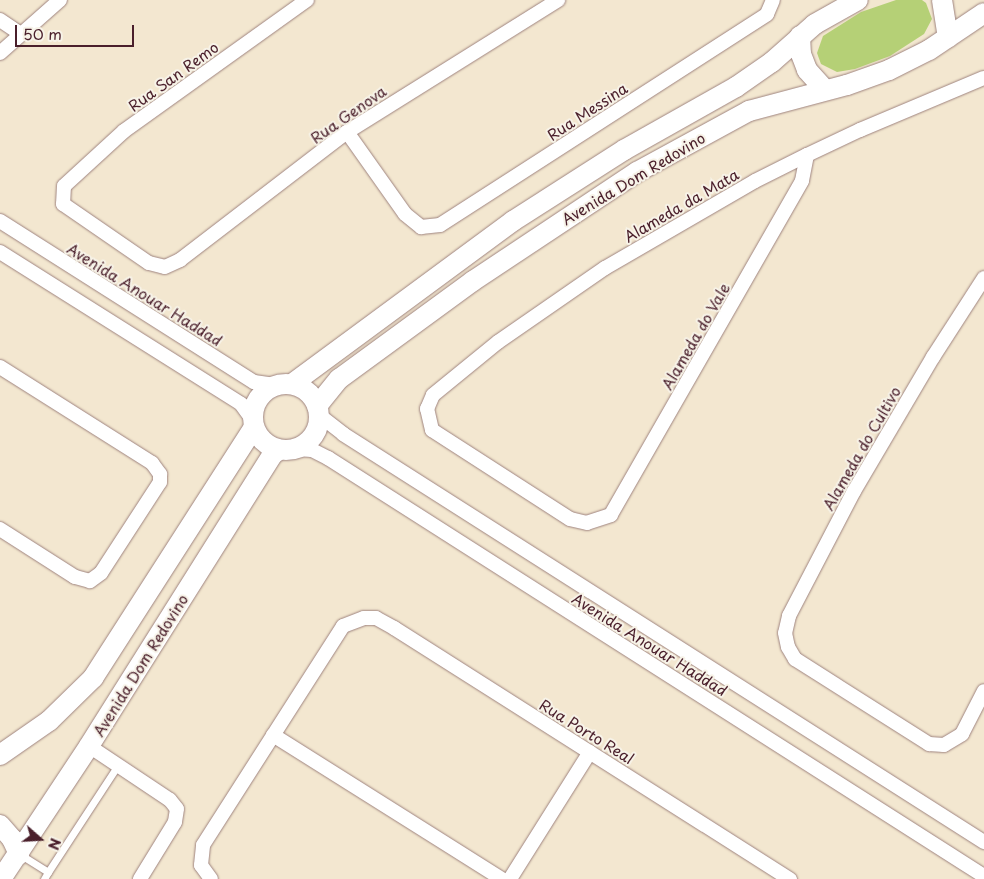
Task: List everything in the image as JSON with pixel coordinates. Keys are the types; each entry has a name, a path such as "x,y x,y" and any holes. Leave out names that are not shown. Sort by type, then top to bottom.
{"street":[{"path":"0,53 60,0"},
{"name":"Rua San Remo","path":"165,268 149,263 75,215 63,204 64,186 124,130 307,0"},
{"name":"Rua Genova","path":"165,268 180,260 347,132 558,0"},
{"name":"Rua Messina","path":"347,132 405,214 421,226 440,224 767,14 773,0"},
{"name":"Avenida Dom Redovino","path":"0,755 49,721 93,678 253,423 261,395 284,385 513,221 624,150 736,87 772,62 800,36 832,13 858,0"},
{"path":"942,0 947,18 948,38"},
{"name":"Avenida Dom Redovino","path":"1,879 89,746 272,455 287,449 315,432 318,411 339,380 473,281 583,206 749,111 889,70 948,38 984,13"},
{"path":"0,20 21,34"},
{"path":"800,36 801,54 807,70 825,90"},
{"name":"Alameda da Mata","path":"596,522 570,519 437,436 429,424 428,409 433,395 447,382 605,268 711,205 807,155 984,78"},
{"name":"Alameda do Vale","path":"596,522 611,515 750,274 802,181 807,155"},
{"name":"Avenida Anouar Haddad","path":"0,221 254,382 284,385"},
{"path":"0,252 241,404 263,442 287,449"},
{"name":"Alameda do Cultivo","path":"984,278 933,357 846,506 789,616 786,641 791,653 803,664 922,741 944,745 962,734 984,690"},
{"path":"0,367 152,463 160,474 160,482 101,573 90,581 75,577 0,529"},
{"path":"284,385 308,392 318,411"},
{"name":"Avenida Anouar Haddad","path":"318,411 343,434 984,842"},
{"name":"Avenida Anouar Haddad","path":"287,449 312,450 328,458 984,876"},
{"name":"Rua Porto Real","path":"273,736 343,626 364,618 376,618 790,879"},
{"path":"211,879 201,865 202,845 273,736 502,879"},
{"path":"89,746 170,800 177,809 175,822 140,879"},
{"path":"510,879 590,752"},
{"path":"0,825 12,839 19,854"}],"lane":[{"path":"44,879 118,765"},
{"path":"19,854 48,872"}],"green space":[{"path":"896,0 922,0 926,3 932,19 924,34 890,56 855,69 837,72 821,64 817,53 823,36 861,12"}]}
